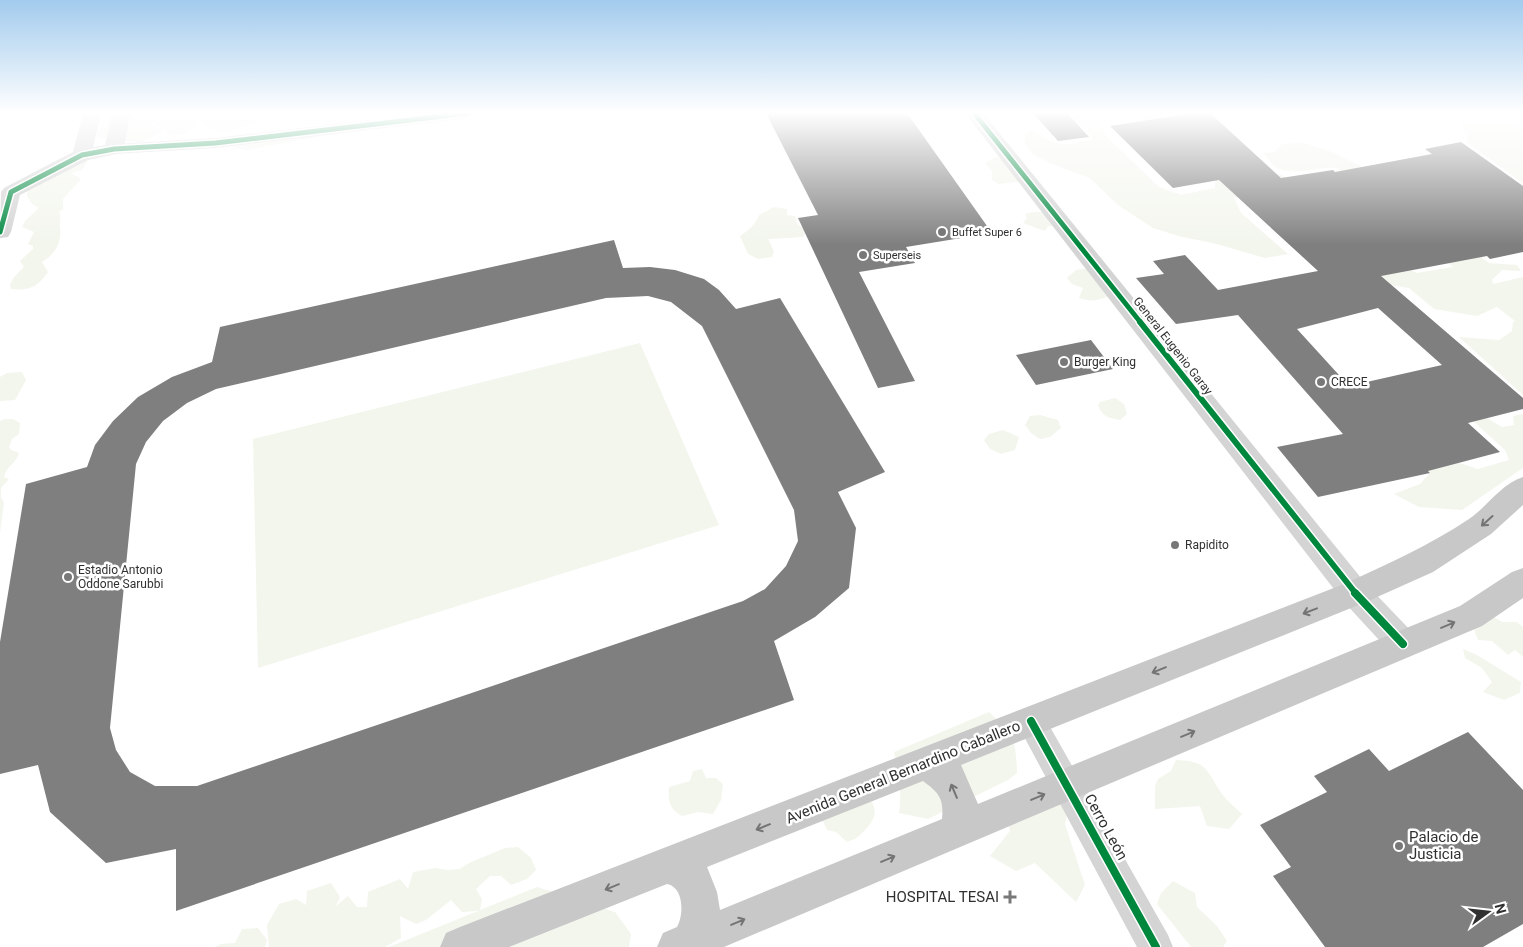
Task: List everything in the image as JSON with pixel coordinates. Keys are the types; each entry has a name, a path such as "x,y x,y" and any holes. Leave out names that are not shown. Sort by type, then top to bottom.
{"main road":[{"name":"Avenida General Bernardino Caballero","path":"460,947 1355,593 1422,563 1481,526 1523,488"},
{"path":"684,944 1470,616 1523,581"},
{"path":"927,762 950,779 961,806 959,830"},
{"path":"668,865 679,867 690,874 697,890 700,908 698,927 684,944"}],"street":[{"path":"0,232 6,192 77,157"},
{"name":"General Eugenio Garay","path":"1009,157 1355,593 1403,644"},
{"name":"Cerro León","path":"1031,721 1156,947"}],"shaded area":[{"path":"996,157 1002,159 1023,179 1017,182 998,184 992,180 992,171 985,163"},
{"path":"1039,157 1128,157 1159,187 1181,195 1215,188 1215,181 1188,157 1195,157 1253,174 1280,174 1303,188 1257,191 1234,198 1241,213 1288,254 1265,258 1153,228 1118,205 1090,178"},
{"path":"1267,157 1342,157 1366,169 1489,263 1517,265 1521,271 1502,270 1492,280 1493,284 1523,277 1523,395 1459,337 1499,340 1512,331 1513,322 1515,321 1497,307 1477,316 1434,309 1409,288 1377,283 1385,258 1417,273 1453,267 1338,168 1291,171 1275,167"},
{"path":"1487,157 1523,157 1523,183"},
{"path":"76,161 88,161 82,170 71,173 81,179 63,199 63,209 59,212 59,243 54,252 42,262 48,272 41,281 32,287 11,289 10,285 14,277 24,267 20,261 33,249 33,246 28,244 34,232 22,227 25,221 39,208 30,200 27,195 27,189 55,173 63,173"},
{"path":"774,207 787,209 787,215 795,216 797,224 807,230 803,237 768,239 774,251 772,257 758,259 748,254 740,236 756,222 759,215"},
{"path":"1045,212 1057,226 1048,226 1045,231 1023,223 1027,218 1025,214"},
{"path":"1090,268 1113,293 1097,300 1079,298 1083,288 1072,284 1067,278 1076,270"},
{"path":"640,343 719,525 258,668 253,439"},
{"path":"22,372 26,380 15,400 0,401 0,377 7,373"},
{"path":"1361,380 1456,462 1478,469 1509,460 1505,450 1452,402 1482,415 1502,427 1514,425 1513,416 1523,414 1523,468 1462,510 1419,507 1394,494 1420,484 1430,473 1415,447 1366,396"},
{"path":"1115,398 1124,404 1127,414 1120,420 1113,419 1102,413 1098,406 1100,402"},
{"path":"1040,415 1058,420 1061,428 1050,437 1040,439 1031,433 1025,425 1030,416"},
{"path":"13,419 20,423 19,434 12,439 9,447 11,450 19,453 5,473 4,477 9,479 1,488 1,497 4,503 0,533 0,421"},
{"path":"1003,430 1019,437 1015,450 1001,454 990,449 984,440 989,434"},
{"path":"1489,614 1502,622 1517,622 1523,627 1523,657 1515,650 1508,655 1492,641 1478,640 1471,621"},
{"path":"1463,649 1477,655 1521,682 1520,693 1504,700 1483,692 1492,682 1482,668 1465,658"},
{"path":"989,712 1004,727 1012,739 1016,753 1017,773 1008,780 928,819 899,813 900,782 894,752"},
{"path":"1176,760 1194,762 1205,768 1224,797 1242,814 1229,829 1207,826 1200,806 1155,809 1155,786 1158,779 1171,771"},
{"path":"702,769 706,778 716,778 723,784 721,800 713,814 698,812 682,816 670,804 669,787 690,781 693,771"},
{"path":"854,783 865,794 875,809 872,822 856,838 847,842 836,832 827,830 822,819"},
{"path":"1069,801 1065,824 1085,885 1076,902 1035,863 1016,871 990,856 1010,831 1004,811"},
{"path":"518,847 531,858 536,870 527,879 511,885 501,876 490,876 476,889 482,899 480,910 537,887 615,912 631,934 629,947 389,947 478,911 462,912 451,900 426,920 416,924 400,916 401,938 385,947 269,947 267,925 279,904 296,899 306,905 307,891 331,883 340,897 336,906 348,896 357,907 367,907 368,892 400,879 408,889 413,872 435,868 460,869 469,863 505,848"},
{"path":"1173,881 1195,893 1197,907 1217,926 1227,941 1223,947 1191,947 1157,904 1161,893"},
{"path":"258,928 267,940 265,947 215,947 221,944 235,943 242,929"}],"building":[{"name":"Superseis","path":"789,157 938,157 992,233 906,247 915,263 859,272 915,381 878,388 798,218 818,215"},
{"path":"1142,157 1258,157 1281,178 1333,170 1335,172 1415,157 1482,157 1523,186 1523,252 1490,259 1487,256 1381,276 1523,398 1523,409 1468,423 1500,452 1428,471 1430,473 1318,497 1277,447 1343,434 1238,315 1176,324 1136,278 1164,274 1153,261 1185,255 1218,290 1318,271 1219,180 1173,188","holes":["1378,308 1442,365 1349,386 1297,329"]},
{"name":"Estadio Antonio Oddone Sarubbi","path":"614,240 623,268 650,267 675,270 704,279 719,290 736,309 780,298 885,472 838,492 856,528 849,588 815,617 774,641 794,700 176,911 176,849 106,863 50,812 38,765 0,774 0,642 26,484 87,467 95,445 113,421 138,397 172,377 212,362 220,327","holes":["648,296 671,302 702,326 794,510 798,541 786,566 765,589 743,601 197,786 155,786 130,772 116,750 110,728 136,464 146,442 163,421 187,403 216,389 606,298"]},
{"name":"Burger King","path":"1091,340 1113,369 1036,385 1016,355"},
{"name":"Palacio de Justicia","path":"1468,732 1523,790 1523,924 1483,947 1325,947 1273,876 1291,867 1260,825 1327,792 1314,776 1369,749 1389,771"}],"cycle path":[{"path":"0,232 11,192 78,157"},
{"path":"1009,157 1355,593 1403,644"},
{"path":"1031,721 1156,947"}],"place":[{"name":"Buffet Super 6","path":"942,232"},
{"name":"Superseis","path":"863,255"},
{"name":"Burger King","path":"1064,362"},
{"name":"CRECE","path":"1321,382"},
{"name":"Rapidito","path":"1175,545"},
{"name":"Estadio Antonio Oddone Sarubbi","path":"68,577"},
{"name":"Palacio de Justicia","path":"1399,846"},
{"name":"HOSPITAL TESAI","path":"1010,897"}]}
